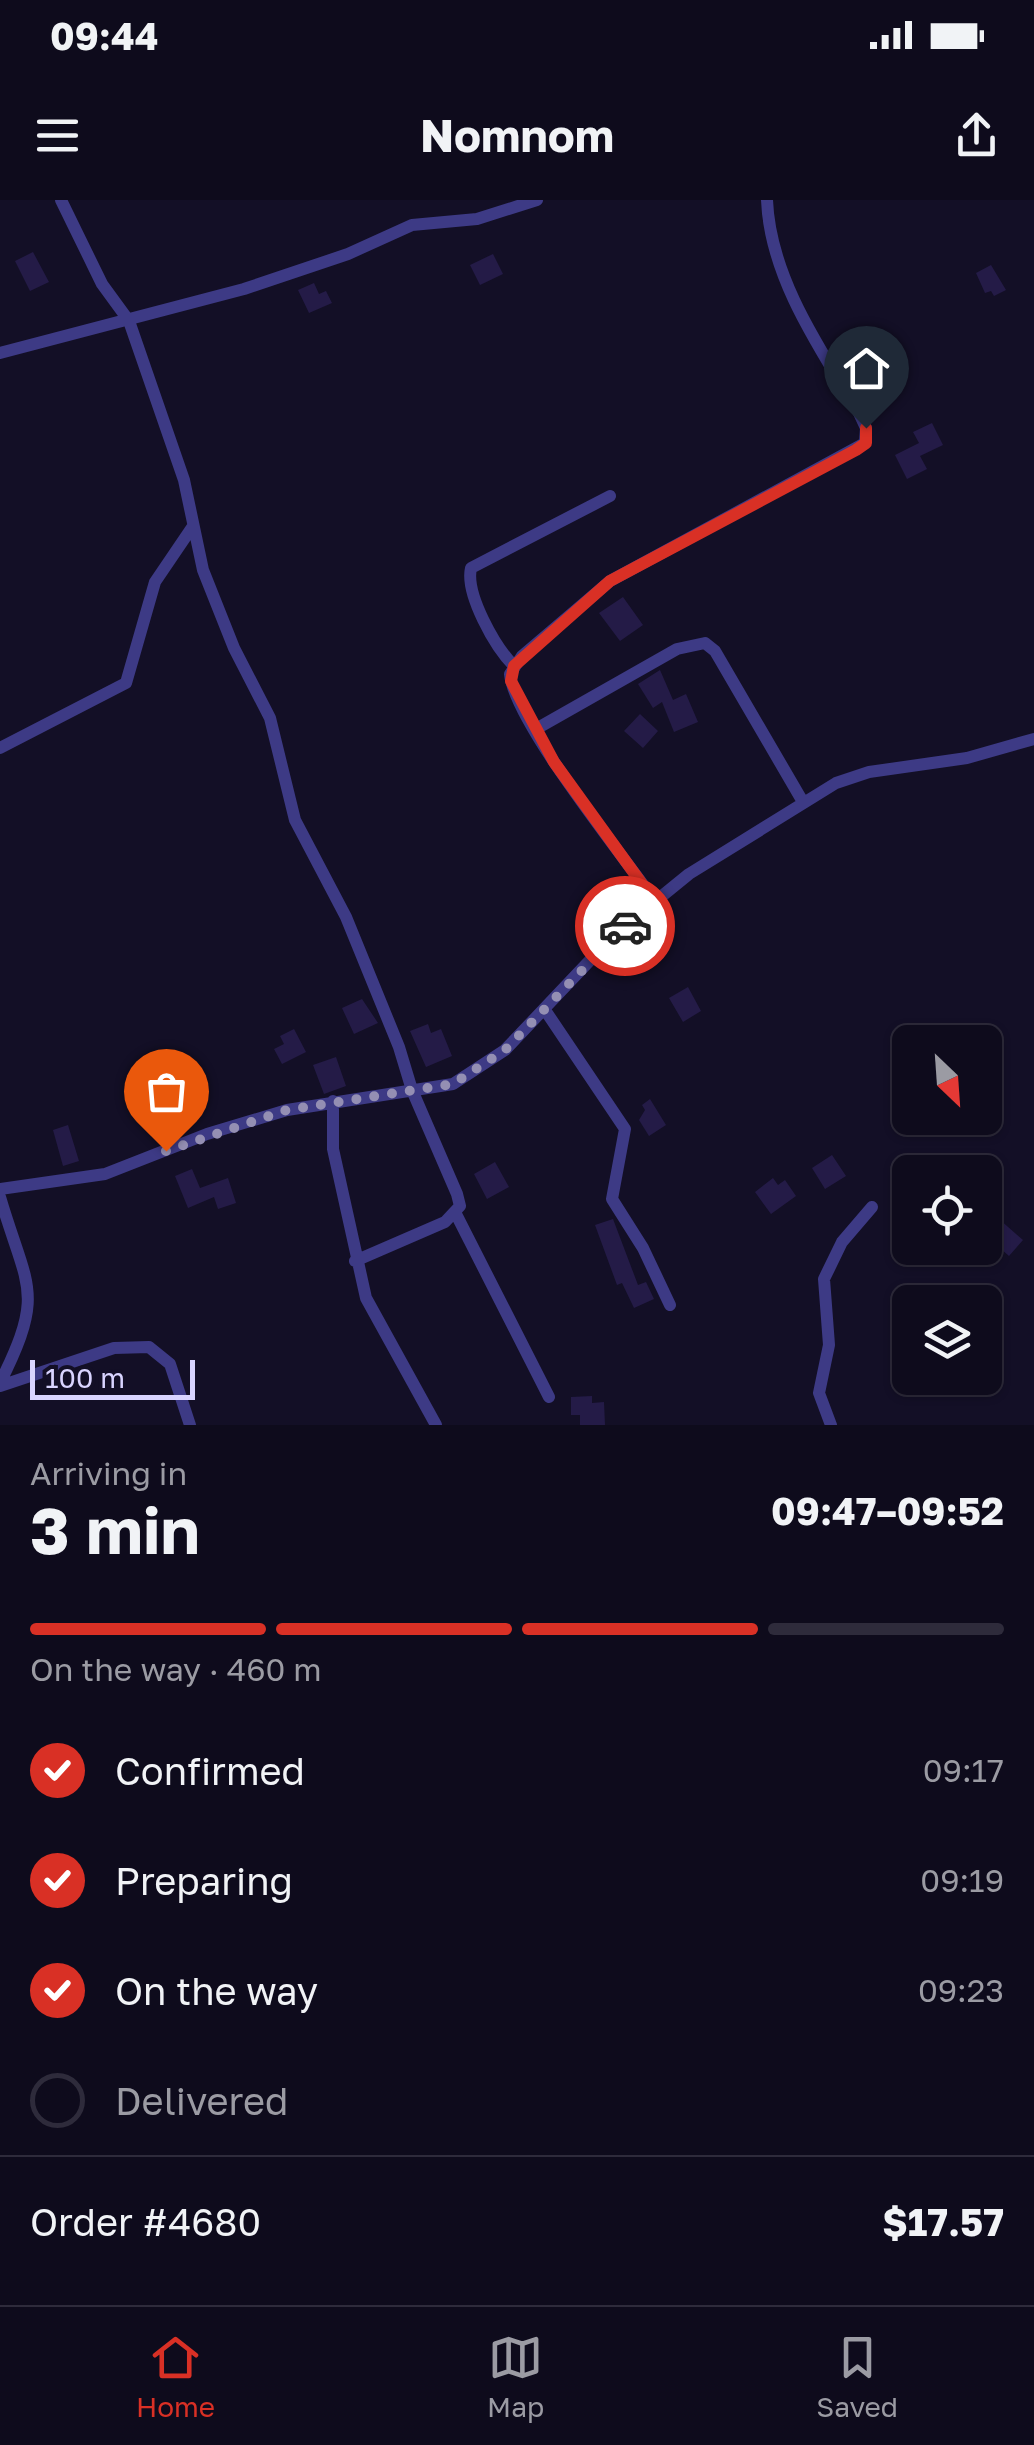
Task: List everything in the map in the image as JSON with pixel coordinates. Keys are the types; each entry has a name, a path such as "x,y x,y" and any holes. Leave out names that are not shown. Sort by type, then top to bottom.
{"street":[{"path":"61,200 102,284 129,321 184,480 197,554 221,619 270,718 295,820 346,916 399,1047 412,1090 457,1194 456,1214 549,1397"},
{"path":"0,353 129,321 348,254 412,225 477,220 537,200"},
{"path":"655,902 554,762 511,681 514,666 610,581 866,443 866,428 859,413 794,296 768,220 767,200"},
{"path":"514,666 502,651 470,582 471,568 610,496"},
{"path":"0,748 126,683 155,582 193,526"},
{"path":"536,729 676,650 704,644 715,652 803,802"},
{"path":"0,1189 105,1174 207,1134 333,1101 453,1084 477,1071 546,1010 594,954 655,902 719,853 803,802 856,775 967,758 1034,740"},
{"path":"546,1010 626,1129 612,1191 614,1206 643,1248 670,1305"},
{"path":"333,1101 333,1148 356,1261 382,1333 436,1425"},
{"path":"0,1197 28,1281 30,1306 27,1326 0,1384"},
{"path":"831,1425 819,1392 828,1345 824,1279 842,1242 872,1207"},
{"path":"356,1261 456,1214"},
{"path":"0,1384 114,1348 149,1347 170,1364 190,1425"}],"building":[{"path":"33,252 49,282 30,291 15,261"},
{"path":"493,254 503,274 480,285 470,265"},
{"path":"991,265 1006,290 994,296 991,291 985,293 976,273"},
{"path":"314,283 319,294 326,291 332,303 309,313 298,290"},
{"path":"932,423 943,445 920,456 927,469 907,479 895,455 919,443 913,432"},
{"path":"623,597 643,625 620,641 599,613"},
{"path":"660,670 673,700 686,694 698,722 674,732 662,702 653,708 638,684"},
{"path":"640,714 658,731 643,748 624,731"},
{"path":"688,987 701,1011 683,1022 669,998"},
{"path":"362,999 378,1023 354,1034 342,1008"},
{"path":"428,1024 431,1033 441,1029 452,1056 426,1067 410,1031"},
{"path":"294,1029 306,1052 282,1064 274,1049 284,1044 280,1036"},
{"path":"336,1057 346,1086 324,1094 313,1065"},
{"path":"650,1099 666,1125 649,1136 639,1120 645,1110 642,1105"},
{"path":"68,1125 79,1161 63,1166 53,1130"},
{"path":"832,1155 846,1176 825,1189 812,1168"},
{"path":"495,1162 509,1187 487,1199 474,1174"},
{"path":"192,1169 200,1188 228,1178 236,1203 218,1209 214,1197 188,1208 175,1176"},
{"path":"773,1178 778,1185 785,1180 796,1196 771,1214 755,1192"},
{"path":"613,1219 638,1285 646,1282 654,1299 634,1308 622,1283 617,1285 595,1225"},
{"path":"1002,1222 1023,1240 1009,1256 1002,1250"},
{"path":"592,1396 592,1403 604,1402 605,1425 580,1425 580,1415 571,1415 571,1397"}],"way so far":[{"path":"166,1151 287,1110 453,1084 505,1050 625,926"}],"route":[{"path":"625,926 655,902 554,762 517,696 510,674 522,656 568,621 580,604 610,581 856,450 866,443 866,428"}]}
